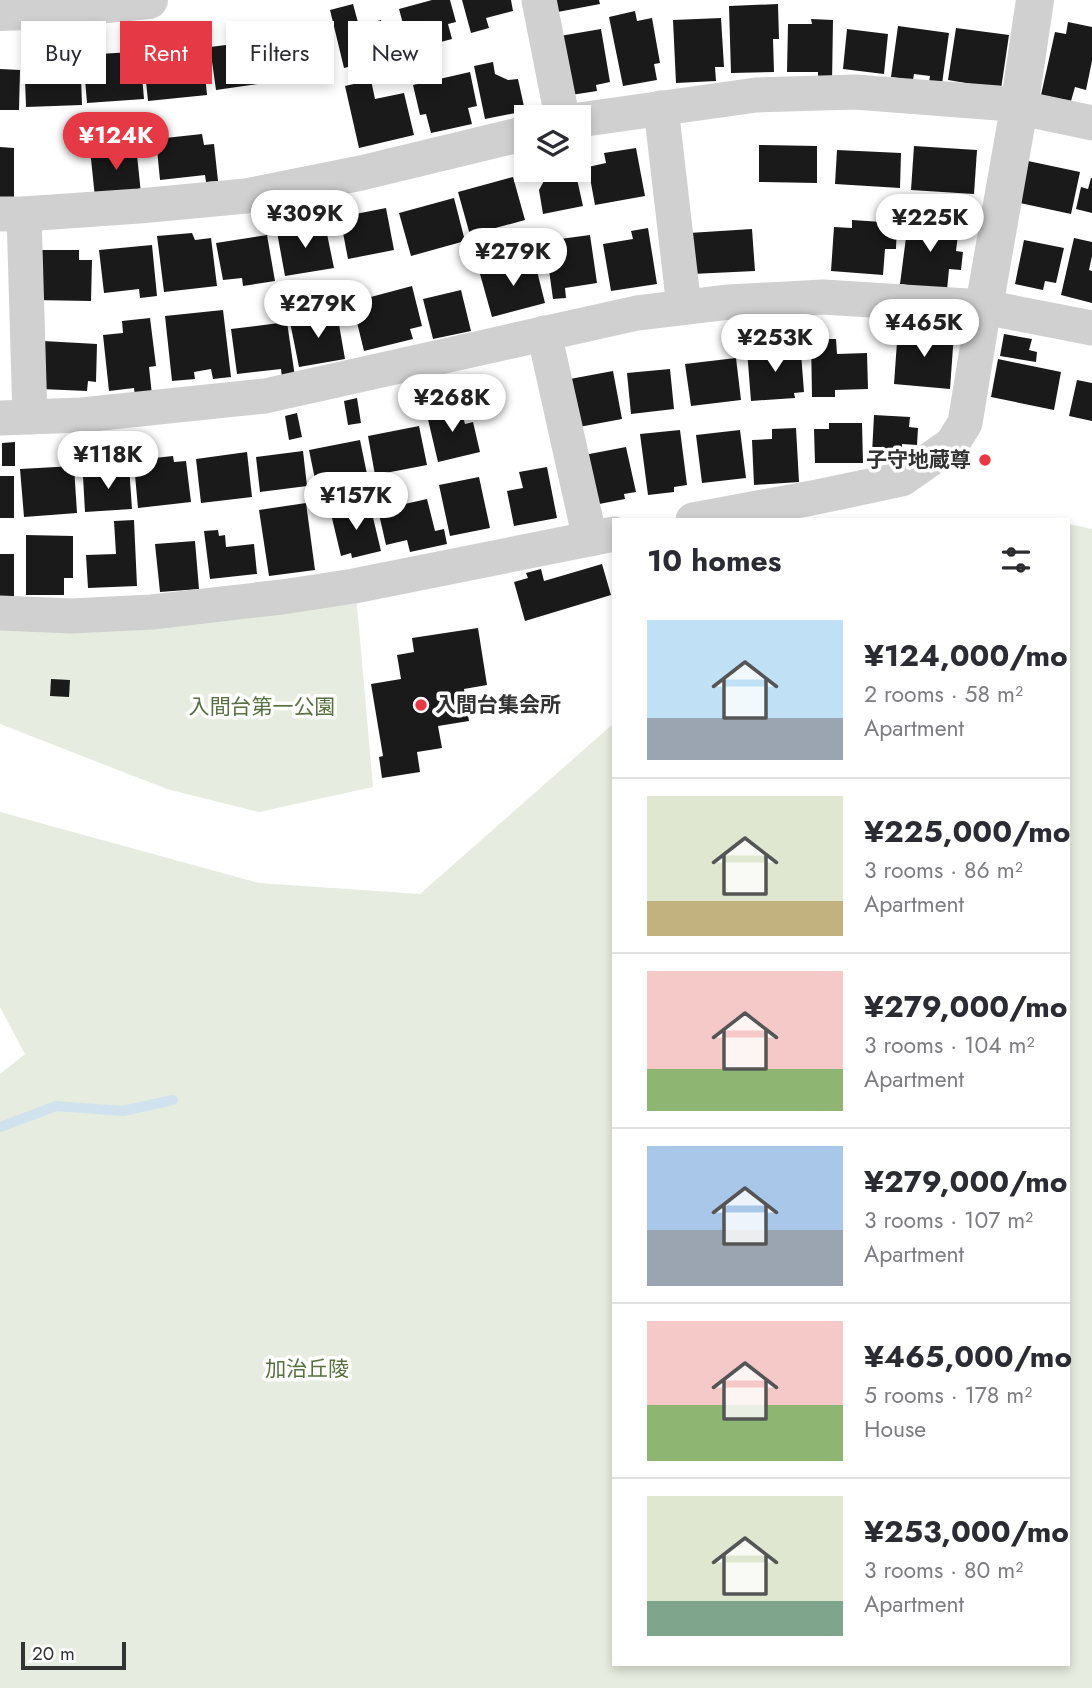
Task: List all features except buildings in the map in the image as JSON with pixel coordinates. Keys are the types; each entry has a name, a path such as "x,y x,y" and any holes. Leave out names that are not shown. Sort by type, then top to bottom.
{"street":[{"path":"0,12 149,0"},
{"path":"539,0 560,105"},
{"path":"704,518 902,479 952,444 965,423 1035,0"},
{"path":"591,118 755,95 855,92 998,103 1092,123"},
{"path":"661,108 684,307"},
{"path":"514,136 361,173 246,195 139,206 12,214 15,418 95,414 265,396 637,313 729,302 823,297 984,307 1092,328"},
{"path":"0,613 71,616 152,612 282,597 602,537 544,333"}],"green space":[{"name":"加治丘陵","path":"1070,524 1092,529 1092,1688 0,1688 0,1074 25,1054 0,1007 0,812 259,883 420,894 612,725 612,1666 1070,1666"},
{"name":"入間台第一公園","path":"356,594 373,787 259,812 167,789 0,724 0,629"}],"waterway":[{"path":"0,1127 56,1106 123,1111 173,1100"}],"place":[{"name":"子守地蔵尊","path":"985,460"},
{"name":"入間台集会所","path":"421,705"}]}
